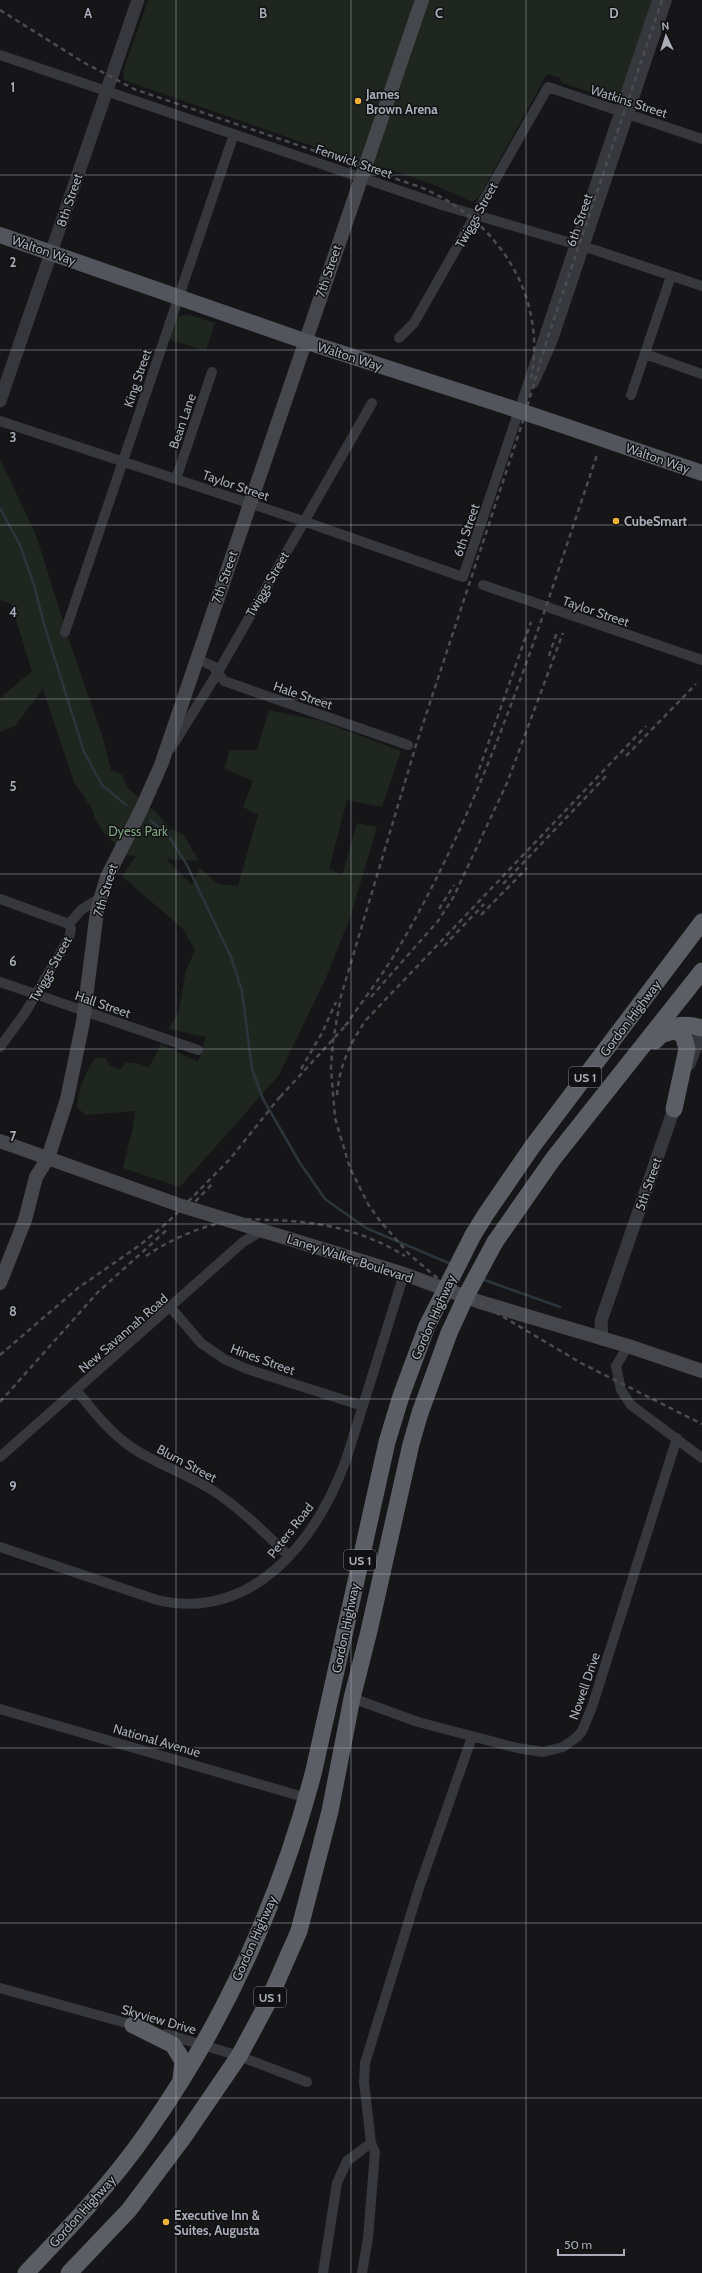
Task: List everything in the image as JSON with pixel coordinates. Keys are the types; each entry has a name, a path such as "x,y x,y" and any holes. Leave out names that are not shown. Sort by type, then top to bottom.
{"highway":[{"name":"Gordon Highway","path":"26,2273 71,2226 116,2174 148,2132 202,2046 235,1983 273,1895 307,1798 387,1442 400,1396 427,1326 473,1235 490,1207 532,1147 700,924"},
{"name":"Gordon Highway","path":"69,2273 130,2210 183,2138 239,2056 267,2004 299,1931 330,1811 352,1698 369,1631 411,1444 422,1407 449,1333 467,1294 495,1242 552,1160 702,971"},
{"path":"516,1211 563,1158 662,1034 676,1025 682,1024 702,1029"},
{"path":"662,1034 673,1031 679,1032 683,1034 687,1042 687,1049 674,1109"},
{"path":"133,2025 168,2042 176,2049 183,2061 180,2081"}],"main road":[{"name":"7th Street","path":"48,1158 66,1099 84,1011 100,898 112,864 135,822 161,764 360,177 422,0"},
{"name":"Walton Way","path":"0,235 304,341 499,404 702,473"},
{"name":"Laney Walker Boulevard","path":"0,1141 182,1206 404,1274 480,1302 628,1346 702,1371"},
{"path":"0,1283 25,1220 36,1177 48,1158"}],"street":[{"name":"8th Street","path":"0,401 138,0"},
{"name":"6th Street","path":"624,113 657,0"},
{"name":"6th Street","path":"463,577 508,445 553,340 579,246 624,113 667,0"},
{"name":"Fenwick Street","path":"0,55 360,177 702,286"},
{"name":"Watkins Street","path":"548,87 702,139"},
{"name":"Twiggs Street","path":"399,338 414,323 548,87"},
{"name":"King Street","path":"65,632 234,134"},
{"path":"631,395 671,276"},
{"path":"645,354 702,374"},
{"name":"Bean Lane","path":"176,479 212,372"},
{"name":"Twiggs Street","path":"161,764 218,672 303,521 372,403"},
{"name":"Taylor Street","path":"0,420 303,521 463,577"},
{"name":"Taylor Street","path":"482,585 702,660"},
{"name":"Hale Street","path":"197,659 213,666 224,680 408,746"},
{"name":"Twiggs Street","path":"0,1046 36,994 69,938 71,928 69,924 81,910 100,898"},
{"path":"0,899 69,924"},
{"name":"Hall Street","path":"0,982 198,1050"},
{"name":"5th Street","path":"602,1339 601,1321 702,1029"},
{"name":"New Savannah Road","path":"0,1457 171,1308 243,1242 263,1230"},
{"name":"Peters Road","path":"0,1547 157,1600 185,1605 224,1600 253,1587 289,1556 329,1500 341,1473 404,1274"},
{"name":"Hines Street","path":"171,1308 201,1343 224,1360 247,1369 363,1406"},
{"path":"628,1346 616,1366 621,1390 631,1405 702,1458"},
{"name":"Blum Street","path":"76,1391 110,1430 123,1441 136,1450 217,1493 248,1517 289,1556"},
{"name":"Nowell Drive","path":"352,1698 418,1722 472,1737 543,1752 563,1747 582,1731 592,1707 677,1438"},
{"name":"National Avenue","path":"0,1710 307,1798"},
{"path":"362,2273 368,2238 374,2160 364,2082 365,2063 419,1888 472,1737"},
{"name":"Skyview Drive","path":"0,1988 239,2056 307,2082"},
{"path":"323,2273 336,2183 347,2161 371,2143"}],"green space":[{"name":"James Brown Arena","path":"148,0 655,0 620,101 562,83 560,78 547,74 479,197 472,202 430,183 379,166 378,169 124,80 123,72"},
{"path":"187,314 215,323 206,351 168,339 176,317"},
{"name":"Dyess Park","path":"0,459 36,535 63,621 62,629 69,640 103,738 111,770 122,775 127,787 138,797 138,800 154,810 171,829 183,834 199,861 166,859 192,885 200,868 218,884 238,886 258,815 243,807 253,781 225,769 229,750 257,750 269,710 321,721 401,751 382,807 347,800 329,869 342,875 357,823 377,827 350,918 325,980 279,1075 180,1187 123,1168 132,1133 135,1111 86,1115 77,1108 83,1082 95,1058 106,1058 109,1065 120,1070 125,1063 136,1063 149,1067 161,1044 198,1062 206,1037 168,1029 178,1014 186,971 195,950 183,929 122,876 136,856 126,855 104,833 95,819 92,809 74,782 43,689 15,726 0,732 0,698 32,671 11,604 0,600"}],"waterway":[{"path":"0,508 20,545 34,585 44,624 84,752 102,785 126,805"},
{"path":"150,820 168,835 187,865 231,957 242,991 252,1069 263,1099 300,1163 325,1199 366,1228 451,1264"},
{"path":"482,1279 560,1307"}],"railway":[{"path":"662,0 547,340 521,427 416,745 341,996 333,1041 331,1068 335,1118 350,1168 368,1204 380,1221 409,1254 436,1277 581,1363 702,1424"},
{"path":"0,10 83,62 134,89 420,187 447,201 472,218 493,239 510,263 523,290 532,318 534,348 531,379"},
{"path":"345,1026 382,975 402,942 462,825 488,765 512,703 597,455"},
{"path":"476,778 531,622"},
{"path":"549,656 557,632"},
{"path":"371,997 438,921 453,898 507,783 563,633"},
{"path":"626,756 696,684"},
{"path":"337,1095 340,1075 346,1056 350,1046 366,1020 646,726"},
{"path":"503,884 608,774"},
{"path":"481,915 527,868"},
{"path":"439,909 454,885"},
{"path":"444,946 484,904"},
{"path":"301,1069 322,1033 336,1002"},
{"path":"280,1097 349,1022"},
{"path":"0,1355 78,1288 140,1245 169,1221 230,1159 283,1093"},
{"path":"189,1208 214,1182"},
{"path":"146,1256 165,1244 196,1230 229,1221 254,1219 305,1222 340,1229 356,1233 373,1240 405,1256"},
{"path":"0,1402 98,1292 168,1229"}],"place":[{"name":"James Brown Arena","path":"358,101"},
{"name":"CubeSmart","path":"616,521"},
{"name":"Executive Inn & Suites, Augusta","path":"166,2222"}]}
